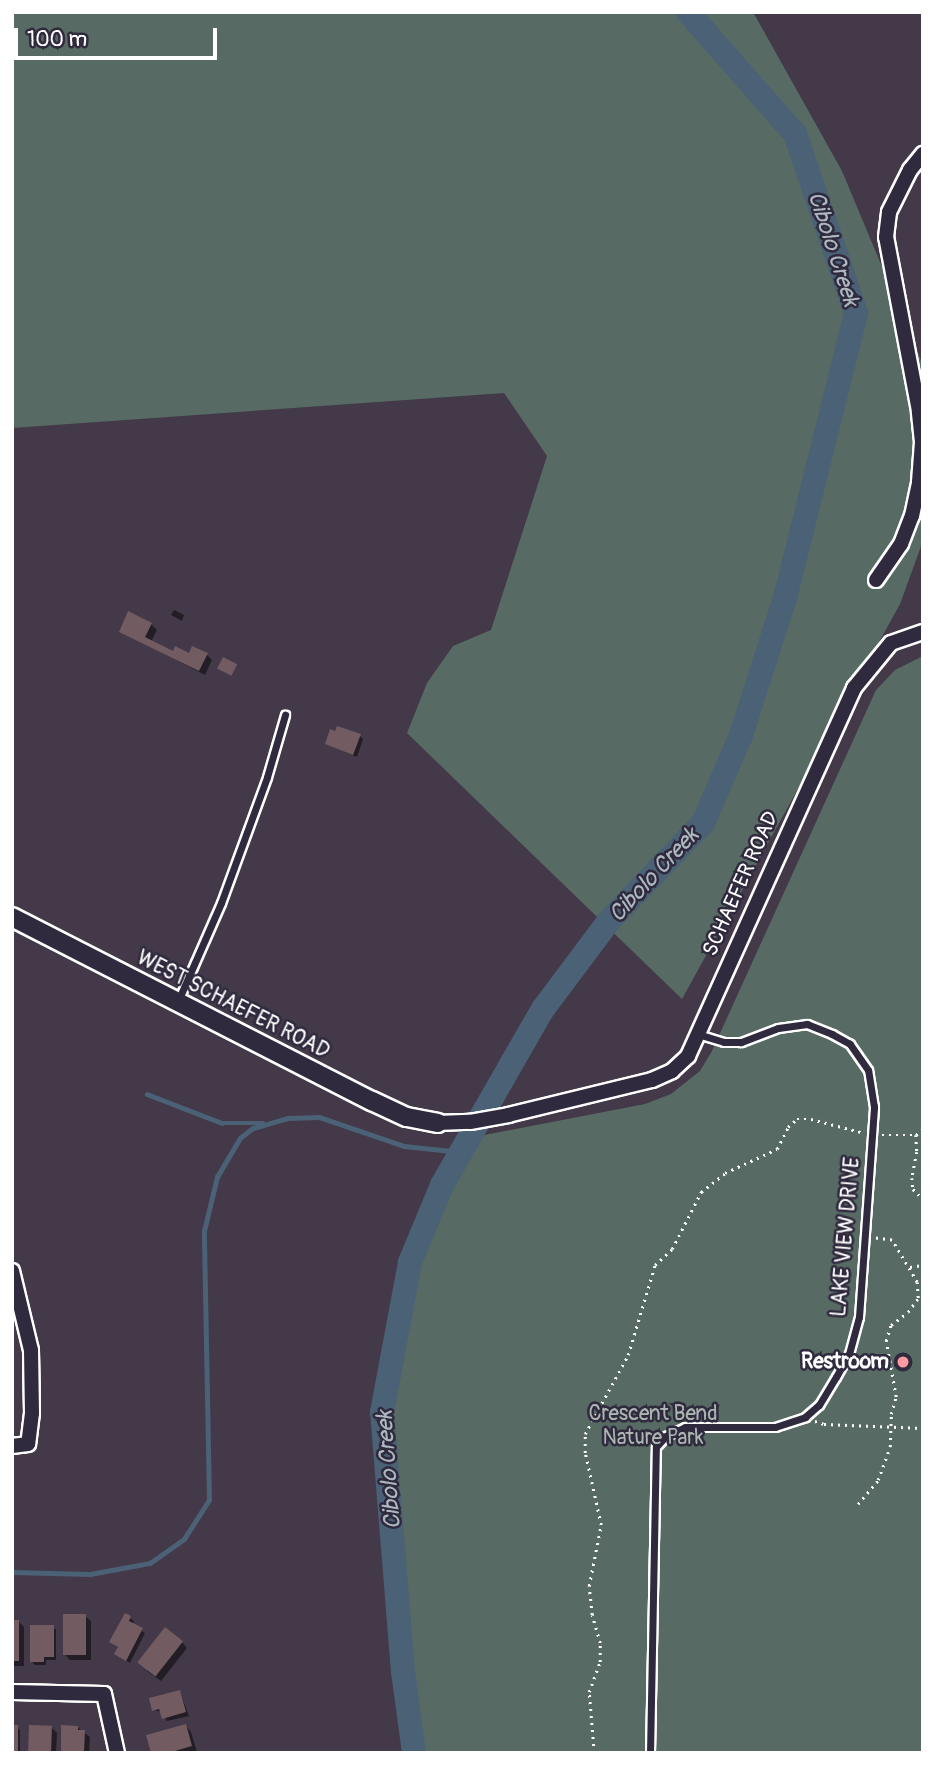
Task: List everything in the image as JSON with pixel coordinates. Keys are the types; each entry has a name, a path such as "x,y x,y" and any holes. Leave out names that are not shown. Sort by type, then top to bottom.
{"street":[{"path":"876,580 901,544 912,516 919,482 922,442 919,411 886,237 889,212 910,170 923,154"},
{"name":"SCHAEFER ROAD","path":"438,1123 470,1122 652,1080 672,1071 688,1056 853,688 891,643 923,632"},
{"name":"WEST SCHAEFER ROAD","path":"12,917 395,1112 438,1123"},
{"path":"12,1271 32,1350 28,1444 12,1446"},
{"path":"12,1692 104,1694 117,1753"}],"lane":[{"path":"178,1002 221,903 267,777 285,715"},
{"name":"LAKE VIEW DRIVE","path":"697,1034 724,1042 741,1042 778,1028 807,1024 850,1044 868,1070 874,1107 859,1317 849,1354 818,1405 806,1417"},
{"path":"650,1753 656,1447 666,1436 685,1427 775,1427 806,1417"}],"path":[{"path":"594,1753 589,1692 600,1662 600,1643 592,1615 589,1586 601,1525 584,1454 585,1434 628,1355 655,1265 672,1249 701,1192 725,1173 776,1149 788,1127 797,1119 811,1119 873,1134 916,1135 923,1129"},
{"path":"916,1135 913,1189 923,1199"},
{"path":"858,1504 883,1470 891,1414 897,1397 886,1341 891,1325 908,1312 918,1298 917,1282 909,1267 901,1260 892,1240 864,1237"},
{"path":"909,1267 923,1265"},
{"path":"806,1417 824,1424 923,1428"}],"green space":[{"path":"12,12 753,12 842,171 923,365 923,541 900,604 682,999 407,733 427,683 453,646 491,630 547,456 504,393 12,428"},
{"name":"Crescent Bend Nature Park","path":"923,656 923,1753 413,1753 382,1412 410,1262 442,1185 469,1138 645,1104 671,1094 700,1071 712,1051 876,690 895,670"}],"building":[{"path":"128,611 152,623 145,637 173,651 175,646 189,653 192,646 208,653 199,671 119,632"},
{"path":"223,657 237,664 231,676 217,669"},
{"path":"337,726 361,734 353,755 325,744 330,729 335,731"},
{"path":"125,1613 131,1616 129,1621 143,1628 126,1661 114,1654 118,1647 109,1642"},
{"path":"63,1614 86,1614 86,1655 63,1655"},
{"path":"12,1620 19,1620 19,1661 12,1661"},
{"path":"30,1625 54,1625 54,1657 44,1657 44,1662 30,1662"},
{"path":"165,1627 183,1641 155,1677 137,1662"},
{"path":"180,1690 186,1712 162,1719 159,1709 152,1711 149,1698"},
{"path":"186,1724 192,1746 168,1753 151,1753 146,1735"},
{"path":"12,1725 18,1725 18,1753 12,1753"},
{"path":"29,1725 52,1726 51,1753 28,1753"},
{"path":"61,1725 78,1726 78,1730 85,1730 84,1753 61,1753"}],"waterway":[{"name":"Cibolo Creek","path":"414,1753 403,1672 382,1412 410,1262 442,1185 543,1009 608,922 703,823 741,735 785,598 856,313 795,134 688,12"},
{"path":"147,1094 222,1123 263,1123"},
{"path":"12,1572 90,1574 150,1563 184,1539 209,1500 204,1231 217,1177 240,1138 253,1128 289,1118 319,1117 404,1146 461,1152"}],"place":[{"name":"Restroom","path":"903,1362"}]}
